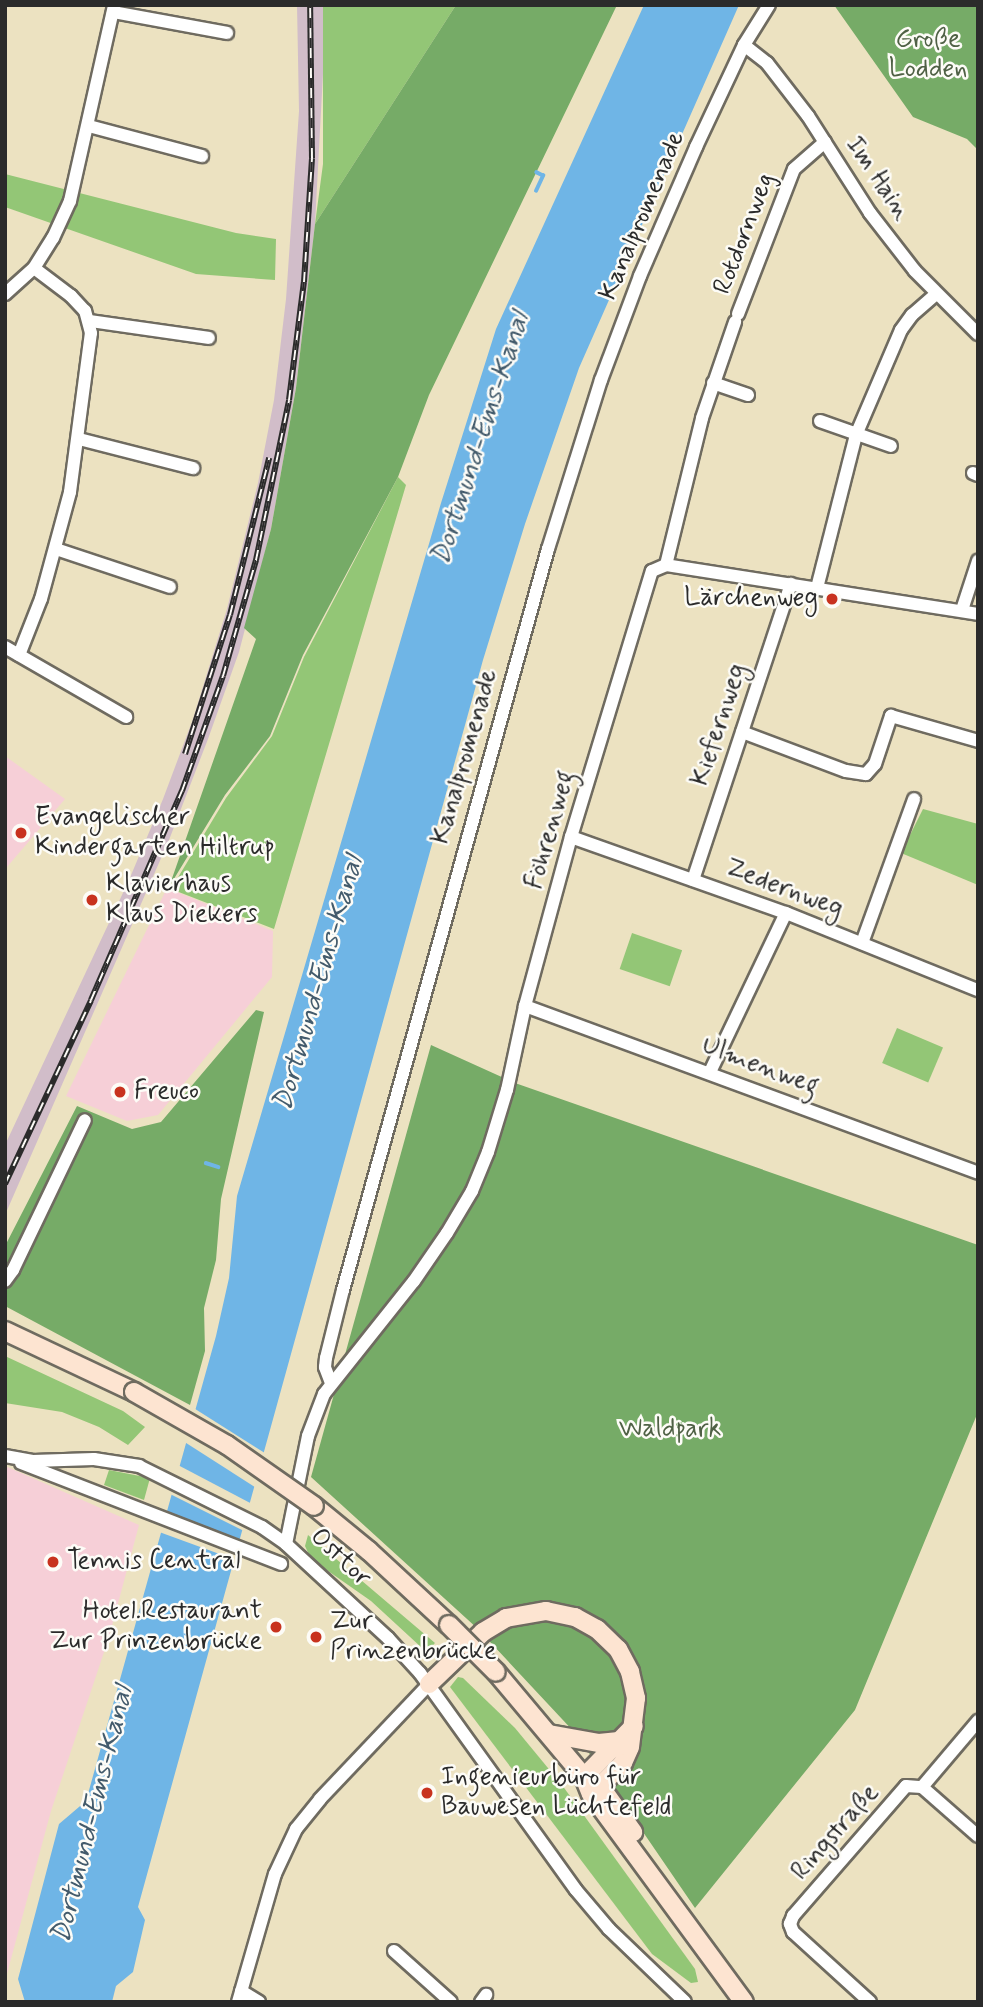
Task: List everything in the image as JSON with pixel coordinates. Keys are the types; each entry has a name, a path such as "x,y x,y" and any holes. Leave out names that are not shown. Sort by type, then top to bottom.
{"main road":[{"name":"Osttor","path":"5,1331 134,1392 227,1445 314,1506 449,1625 496,1672 584,1777 591,1794 744,2002"},
{"path":"429,1684 484,1632 506,1618 533,1613 556,1613 575,1617 597,1629 618,1649 630,1672 636,1698 630,1747 623,1763 600,1786"},
{"path":"584,1777 634,1726"},
{"path":"550,1734 598,1743 619,1741"},
{"name":"Osttor","path":"584,1777 600,1786 706,1938 730,1981"}],"street":[{"name":"Kanalpromenade","path":"331,1383 325,1367 326,1358 343,1290 552,536 601,380 640,276 744,45 769,5"},
{"path":"8,287 34,268 70,201 114,8 227,33"},
{"name":"Im Hain","path":"744,45 767,63 825,142 870,213 936,295 978,334"},
{"path":"89,126 202,156"},
{"name":"Rotdornweg","path":"666,565 713,383 737,318 794,169 825,142"},
{"path":"19,655 41,599 56,549 79,439 90,321 71,296 34,268"},
{"path":"817,588 856,435 901,330 923,304 936,295"},
{"path":"90,321 209,338"},
{"path":"713,383 748,395"},
{"path":"820,421 891,446"},
{"path":"79,439 193,468"},
{"path":"56,549 170,587"},
{"path":"962,610 978,561"},
{"path":"666,565 978,614"},
{"name":"Föhrenweg","path":"331,1383 414,1281 472,1191 500,1116 525,1006 571,837 652,571 666,565"},
{"name":"Kiefernweg","path":"693,880 791,584"},
{"path":"5,647 125,717"},
{"path":"742,732 846,771 866,774 875,764 891,716 978,741"},
{"path":"862,943 914,799"},
{"name":"Zedernweg","path":"571,837 786,913 978,990"},
{"path":"710,1072 786,913"},
{"name":"Ulmenweg","path":"525,1006 978,1172"},
{"path":"5,1281 13,1270 85,1119"},
{"path":"286,1544 308,1436 319,1405 331,1383"},
{"name":"Osttor","path":"5,1457 33,1461 74,1458 111,1460 139,1466 262,1527 286,1544 388,1638 429,1684 576,1890 609,1928 685,2002"},
{"name":"Osttor","path":"5,1457 153,1517 281,1564"},
{"path":"259,2002 240,1996 275,1874 296,1829 320,1799 429,1684"},
{"name":"Ringstraße","path":"870,2002 793,1932 790,1924 793,1916 906,1786 922,1787 978,1721"},
{"path":"922,1787 978,1836"},
{"path":"394,1951 451,2002"}],"shaded area":[{"path":"297,5 323,5 325,36 315,224 296,388 271,529 239,652 169,840 5,1215 5,1145 129,880 163,799 193,719 227,609 258,483 274,400 286,299 299,111"},
{"name":"Evangelischer Kindergarten Hiltrup","path":"5,756 65,799 7,867 5,866"},
{"path":"167,888 273,931 272,977 158,1115 127,1121 66,1096"},
{"path":"5,1466 139,1525 109,1637 51,1811 5,1981"}],"green space":[{"path":"323,5 456,5 315,224 323,164"},
{"path":"456,5 617,5 429,395 398,477 303,655 270,736 225,795 169,887 256,639 244,628 271,529 296,388 315,224"},
{"name":"Große Lodden","path":"834,5 978,5 978,150 967,139 913,117"},
{"path":"5,174 236,233 276,239 275,280 196,274 5,207"},
{"path":"398,477 406,485 274,929 171,889 226,798 272,736 304,657"},
{"path":"923,809 978,824 978,885 901,853"},
{"path":"632,933 682,950 670,986 620,969"},
{"path":"256,1010 264,1012 221,1199 216,1260 204,1308 205,1351 190,1405 5,1306 5,1246 77,1106 132,1129 161,1122"},
{"path":"897,1028 943,1048 928,1083 882,1063"},
{"name":"Waldpark","path":"431,1045 515,1083 978,1245 978,1412 855,1710 695,1908 576,1734 478,1629 311,1477"},
{"path":"5,1356 123,1411 145,1427 128,1445 99,1427 62,1412 5,1403"},
{"path":"109,1470 150,1478 144,1500 104,1485"},
{"path":"308,1535 435,1643 428,1650 422,1648 371,1601 311,1559 305,1546"},
{"path":"458,1677 463,1678 515,1728 562,1785 695,1969 698,1982 691,1983 652,1954 450,1687"}],"water":[{"name":"Dortmund-Ems-Kanal","path":"644,5 739,5 579,368 525,524 483,660 138,1907 145,1920 133,1972 116,1986 112,2002 25,2002 18,1979 59,1824 86,1801 216,1336 229,1278 237,1196 441,503 496,329"}],"pier":[{"path":"192,1407 268,1455 258,1489 183,1441"},
{"path":"176,1464 254,1505 246,1532 168,1493"},
{"path":"163,1511 244,1540 237,1560 156,1531"}],"waterway":[{"path":"536,191 543,176 537,173"},
{"path":"206,1163 218,1167"}],"railway":[{"path":"5,1184 91,1000 182,791 223,676 256,560 289,400 304,282 312,158 310,5"},
{"path":"185,754 230,615 269,458"}],"place":[{"name":"Lärchenweg","path":"832,599"},
{"name":"Evangelischer Kindergarten Hiltrup","path":"21,833"},
{"name":"Klavierhaus Klaus Diekers","path":"92,900"},
{"name":"Freuco","path":"120,1092"},
{"name":"Tennis Central","path":"53,1562"},
{"name":"Hotel.Restaurant Zur Prinzenbrücke","path":"276,1627"},
{"name":"Zur Prinzenbrücke","path":"316,1637"},
{"name":"Ingenieurbüro für Bauwesen Lüchtefeld","path":"427,1793"}]}
